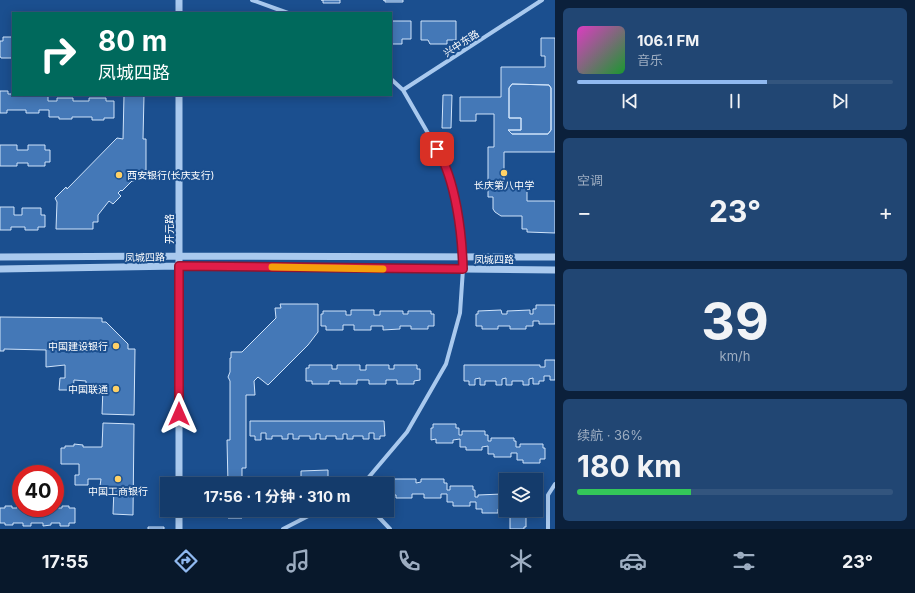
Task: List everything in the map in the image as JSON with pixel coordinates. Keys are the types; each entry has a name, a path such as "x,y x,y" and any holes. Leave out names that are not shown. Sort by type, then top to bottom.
{"street":[{"path":"179,0 179,12"},
{"path":"252,0 285,12"},
{"name":"兴中东路","path":"403,90 542,0"},
{"path":"369,477 407,432 446,364 460,313 463,269 458,213 444,161 403,90 392,80"},
{"name":"开元路","path":"179,96 179,477"},
{"name":"凤城四路","path":"0,257 555,257"},
{"name":"凤城四路","path":"0,269 179,266 555,270"},
{"path":"548,529 548,496 555,484"},
{"path":"179,517 179,529"},
{"path":"283,529 306,517"},
{"path":"379,517 390,529"}],"building":[{"path":"323,0 340,0 340,3 323,3"},
{"path":"385,0 403,0 403,2 385,2"},
{"path":"392,21 411,21 411,39 402,39 402,44 392,44"},
{"path":"421,21 456,21 456,40 447,40 447,44 430,44 428,40 421,40"},
{"path":"3,37 12,37 12,58 1,58 0,41 3,41"},
{"path":"541,38 555,38 555,152 504,152 504,187 527,187 527,201 555,201 555,233 527,232 527,229 522,229 522,216 501,216 495,212 493,209 493,197 488,197 488,147 494,147 494,114 476,114 476,121 460,121 460,97 501,97 501,67 545,67 545,56 541,56","holes":["512,84 549,85 551,88 551,130 548,134 512,134 508,130 521,130 521,118 509,118 509,88"]},
{"path":"512,84 549,85 551,88 551,130 548,134 512,134 508,130 521,130 521,118 509,118 509,88"},
{"path":"0,91 8,91 8,94 12,94 12,96 48,96 48,101 57,101 57,98 73,98 73,101 89,101 89,98 106,98 106,101 114,101 114,118 104,118 104,120 92,120 92,117 72,117 72,119 59,119 59,117 49,117 49,110 39,110 39,113 26,113 26,110 7,110 7,113 0,113"},
{"path":"443,95 452,95 451,128 442,128"},
{"path":"124,96 144,96 143,139 146,139 146,178 138,178 138,180 132,181 118,193 121,196 113,204 109,201 98,215 98,222 93,222 93,229 56,229 57,202 55,198 66,187 67,189 117,138 123,139"},
{"path":"0,145 17,145 17,150 28,150 28,145 45,145 45,150 50,150 50,162 45,162 45,166 28,166 28,163 17,163 17,166 0,166"},
{"path":"0,207 14,207 14,215 22,215 22,208 41,208 41,215 45,215 45,227 38,227 38,230 25,230 25,227 11,227 11,230 0,230"},
{"path":"280,304 318,304 318,332 308,345 268,385 258,377 254,381 255,395 246,395 246,468 242,468 242,477 228,477 227,440 230,440 230,381 228,377 230,372 231,352 242,352 276,318 275,308 281,308"},
{"path":"536,305 555,305 555,324 539,324 539,321 533,321 533,326 526,326 526,329 510,329 510,326 498,326 498,329 482,329 482,326 476,326 476,314 478,314 478,311 501,310 502,314 507,314 507,311 530,310 530,314 533,314 533,309 536,309"},
{"path":"351,310 374,310 374,315 380,315 380,311 403,311 403,314 408,314 408,311 431,311 431,314 434,314 434,326 428,326 428,329 411,329 411,326 400,326 400,329 383,330 383,326 371,326 371,330 354,330 354,325 343,325 343,330 326,330 326,326 321,326 321,314 323,314 323,311 346,311 346,315 351,315"},
{"path":"0,317 102,318 102,322 106,322 128,344 128,349 135,349 134,415 102,414 103,387 101,387 101,390 86,390 86,381 74,380 73,390 59,390 60,378 65,378 65,365 46,367 46,350 4,349 4,351 0,351"},
{"path":"545,360 555,360 555,380 550,380 550,376 544,376 544,381 539,381 539,384 533,384 533,378 529,379 529,385 523,385 523,381 512,381 512,385 506,385 506,378 502,379 502,385 496,385 496,381 485,381 485,385 480,385 480,378 475,379 475,385 469,385 469,381 464,381 464,365 540,365 540,367 545,367"},
{"path":"309,365 332,365 332,369 337,369 337,365 360,365 360,370 366,370 366,365 389,365 389,369 394,369 394,365 417,365 417,369 420,369 420,380 414,381 414,384 397,384 397,380 386,380 386,384 369,384 369,380 357,380 357,384 340,384 340,381 329,381 329,384 312,384 312,381 306,381 306,368 309,368"},
{"path":"250,421 384,421 385,436 380,436 380,439 374,439 374,433 369,433 369,439 363,439 363,436 353,436 353,439 347,439 347,434 343,434 343,439 336,439 336,436 326,436 326,439 320,439 320,434 316,434 316,439 310,439 310,436 299,436 299,439 293,439 293,434 288,434 288,439 282,439 282,436 272,436 272,439 266,439 266,433 261,433 261,440 255,440 255,436 250,436"},
{"path":"103,423 134,424 133,515 113,514 114,488 100,486 101,479 88,479 88,485 75,485 75,475 79,475 79,464 61,464 61,448 65,448 65,446 74,446 74,444 83,445 83,447 102,447"},
{"path":"433,424 456,424 456,428 459,428 459,435 462,435 462,431 485,431 485,435 488,435 488,441 491,441 491,438 514,438 514,441 516,441 516,447 520,447 520,444 543,444 543,448 545,448 545,459 540,459 540,463 523,463 523,460 517,460 517,453 511,453 511,457 494,457 494,454 488,454 488,446 482,447 482,450 466,450 466,447 460,447 460,439 453,440 453,443 436,443 436,439 431,440 431,428 433,428"},
{"path":"328,470 328,477 301,477 301,471"},
{"path":"394,479 416,479 416,483 421,482 421,479 444,479 444,483 447,483 447,490 450,490 450,486 473,486 473,490 475,490 475,497 478,497 478,495 499,494 499,509 498,513 482,513 482,509 476,509 476,502 470,502 470,506 453,506 453,502 447,502 447,494 441,494 441,498 424,498 424,494 412,494 412,498 396,498 396,495 394,495"},
{"path":"12,506 12,517 64,517 64,506 69,506 69,508 75,508 75,523 69,523 69,526 60,526 60,523 51,523 51,525 43,526 43,523 31,523 31,526 23,526 23,523 5,525 5,523 0,523 0,508"},
{"path":"228,517 242,517 242,518"},
{"path":"510,517 526,517 526,527 524,527 524,529 510,529"},
{"path":"148,527 164,527 164,529 148,529"}],"slow traffic":[{"path":"272,267 383,269"}],"place":[{"name":"长庆第八中学","path":"504,173"},
{"name":"西安银行(长庆支行)","path":"119,175"},
{"name":"中国建设银行","path":"116,346"},
{"name":"中国联通","path":"116,389"},
{"name":"中国工商银行","path":"118,479"}],"route":[{"path":"179,414 179,266 463,269 458,213 444,161 437,149"}]}
